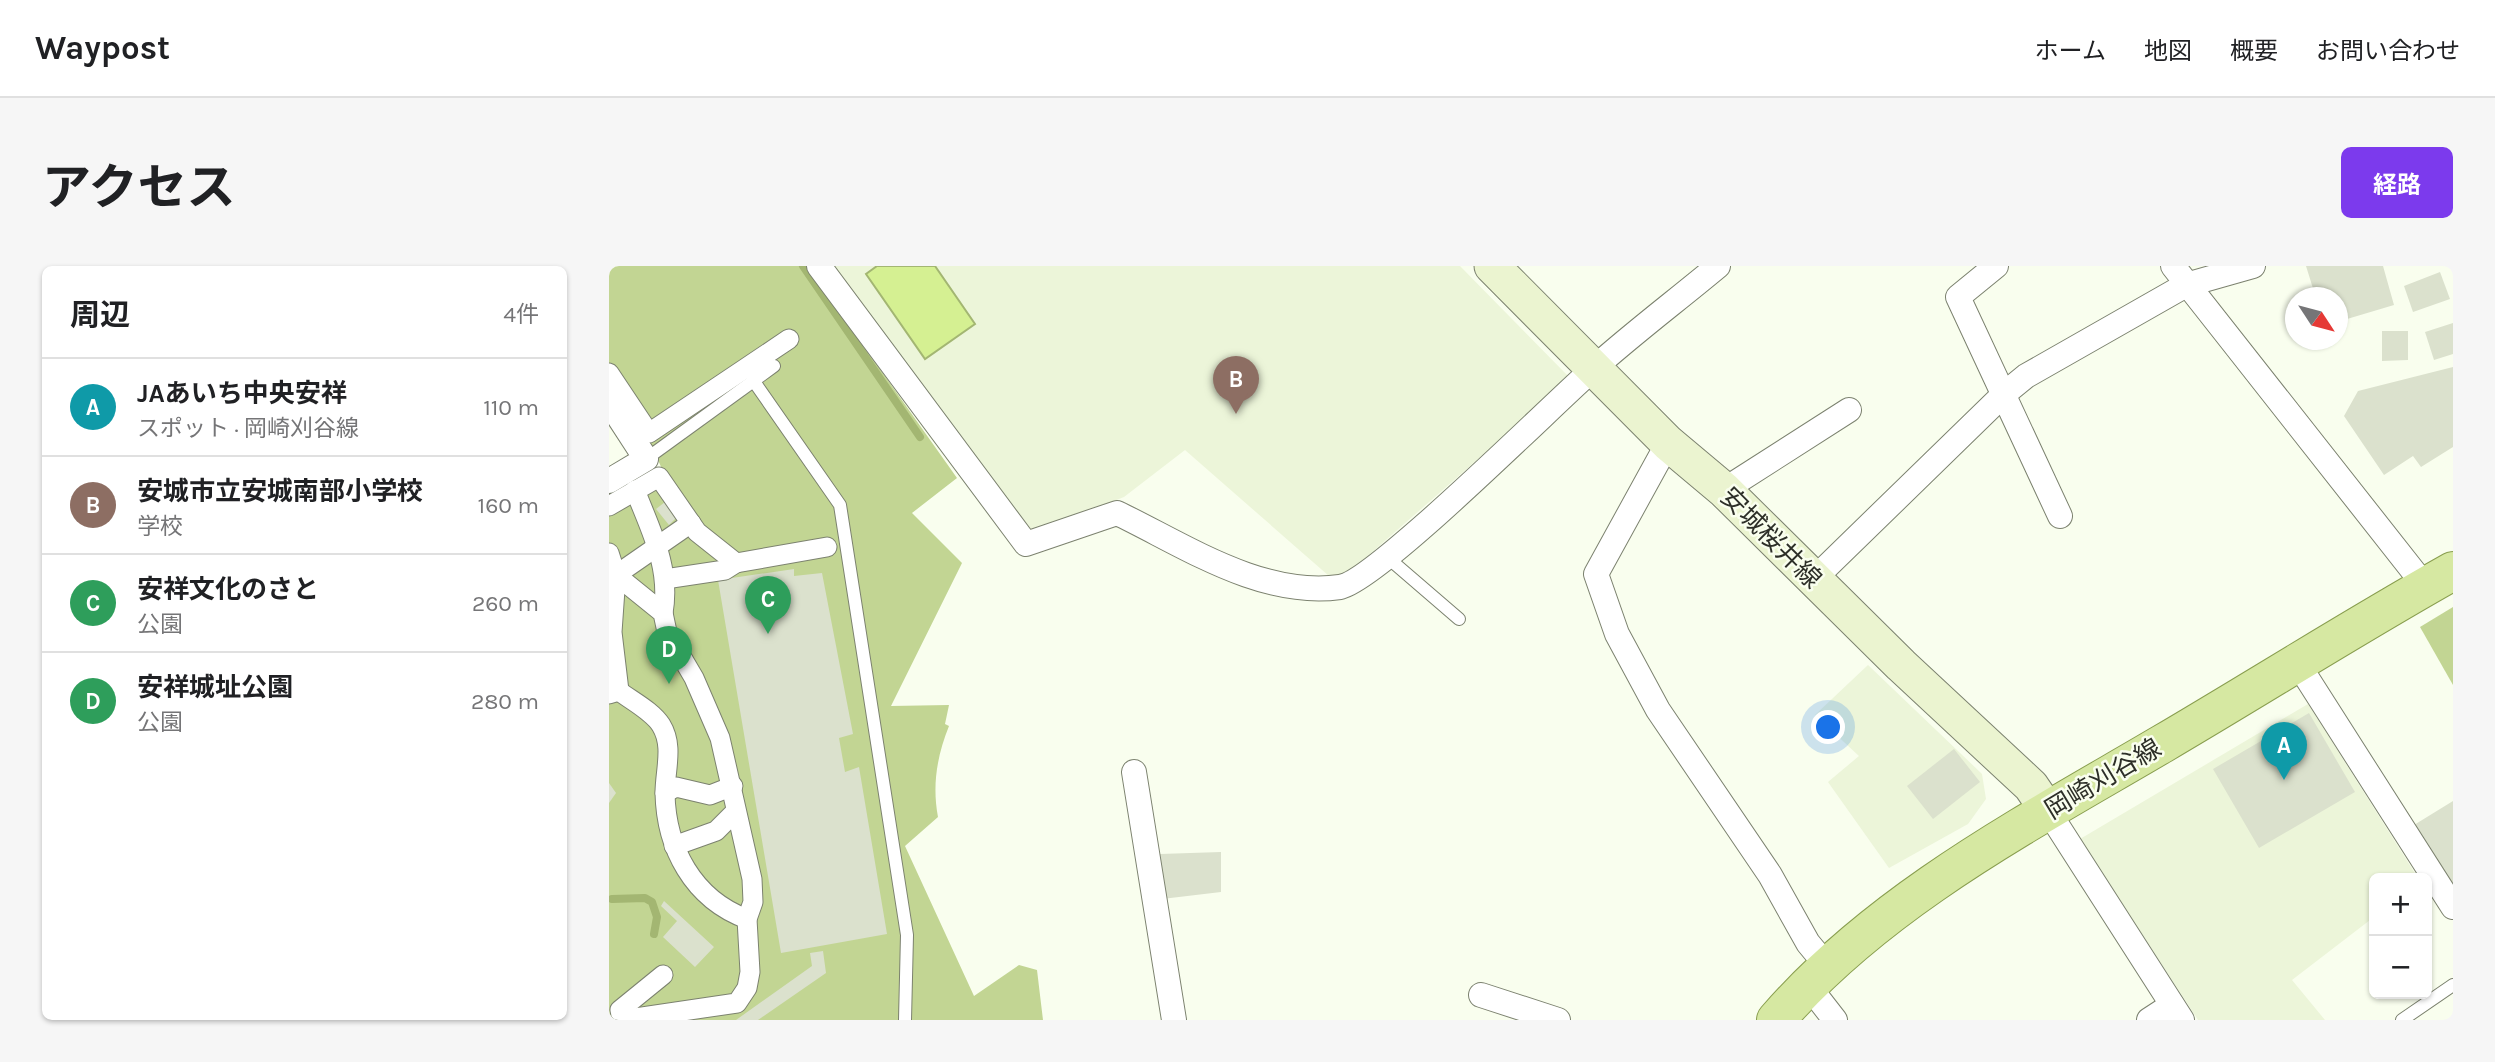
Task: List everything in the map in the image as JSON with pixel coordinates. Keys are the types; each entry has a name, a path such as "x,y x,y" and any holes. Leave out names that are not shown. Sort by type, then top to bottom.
{"main road":[{"name":"安城桜井線","path":"1492,266 1668,443 1724,490 1813,580 2031,786 2048,811"},
{"name":"岡崎刈谷線","path":"1776,1020 1817,975 1885,916 2048,811 2439,578"}],"street":[{"path":"818,266 1026,544 1117,513 1248,576 1287,586 1342,587 1387,557 1593,369 1718,266"},
{"path":"1996,266 1958,297 2060,516"},
{"path":"1813,580 2004,394 2027,376 2180,275 2253,266"},
{"path":"2180,275 2410,562 2439,578"},
{"path":"609,373 649,433 789,339"},
{"path":"609,402 646,459 609,481"},
{"path":"1724,490 1849,410"},
{"path":"1668,443 1596,574 1617,634 1658,710 1770,875 1808,943 1835,1020"},
{"path":"609,506 659,477 697,532 736,563"},
{"path":"635,490 657,547 665,579 663,613 667,632 694,678 720,738 752,879 753,902 747,919 750,972 747,988 737,1003 622,1020 620,1010 663,975"},
{"path":"612,575 691,523"},
{"path":"665,579 725,570 736,563 827,547"},
{"path":"609,553 612,575 614,693 660,723 668,742 665,793 674,846 687,875 730,912 747,919"},
{"path":"612,575 663,613"},
{"path":"2298,664 2453,907"},
{"path":"1134,772 1174,1020"},
{"path":"665,793 676,787 710,795 733,786"},
{"path":"2048,811 2177,1013 2149,1020"},
{"path":"674,846 716,831 735,812"},
{"path":"1481,995 1558,1020"}],"lane":[{"path":"646,459 774,366"},
{"path":"753,380 840,505 907,935 905,1020"},
{"path":"1387,557 1459,619"},
{"path":"2402,1020 2453,985"}],"shaded area":[{"path":"609,266 807,266 957,478 912,513 962,563 891,706 949,705 945,724 949,726 937,771 935,794 938,817 905,846 974,996 1019,965 1037,970 1043,1020 609,1020 609,513 662,469 649,440 609,386"},
{"path":"829,266 1460,266 1570,378 1337,583 1185,450 1124,497 1033,533"},
{"path":"877,266 935,266 975,324 925,359 866,274"},
{"path":"2453,607 2453,685 2420,627"},
{"path":"1868,665 1982,774 1986,799 1968,824 1889,868 1828,782 1859,756 1815,715"},
{"path":"2308,704 2415,873 2369,873 2369,921 2292,980 2325,1020 2198,1020 2080,839"}],"building":[{"path":"2306,266 2383,266 2394,305 2348,319 2348,287 2313,287"},
{"path":"2440,272 2450,299 2413,312 2404,286"},
{"path":"2453,323 2453,354 2434,360 2425,332"},
{"path":"2382,331 2408,331 2408,360 2382,361"},
{"path":"2453,367 2453,447 2421,467 2413,456 2384,475 2344,416 2358,391"},
{"path":"665,502 677,517 669,525 656,509"},
{"path":"794,569 794,576 822,573 853,734 839,738 845,772 859,767 887,934 781,953 718,580"},
{"path":"2309,713 2355,792 2259,848 2213,769"},
{"path":"1954,749 1980,782 1933,819 1907,786"},
{"path":"609,783 616,793 609,803"},
{"path":"2453,801 2453,886 2414,825"},
{"path":"1221,852 1221,892 1162,899 1160,854"},
{"path":"664,901 714,947 695,967 663,937 677,921 661,906"},
{"path":"823,951 826,973 758,1020 736,1020 812,966 810,953"}],"waterway":[{"path":"803,266 920,437"},
{"path":"612,899 645,898 652,902 657,917 654,934"}],"place":[{"name":"安城市立安城南部小学校","path":"1236,414"},
{"name":"安祥文化のさと","path":"768,634"},
{"name":"安祥城址公園","path":"669,684"},
{"name":"JAあいち中央安祥","path":"2284,780"}]}
